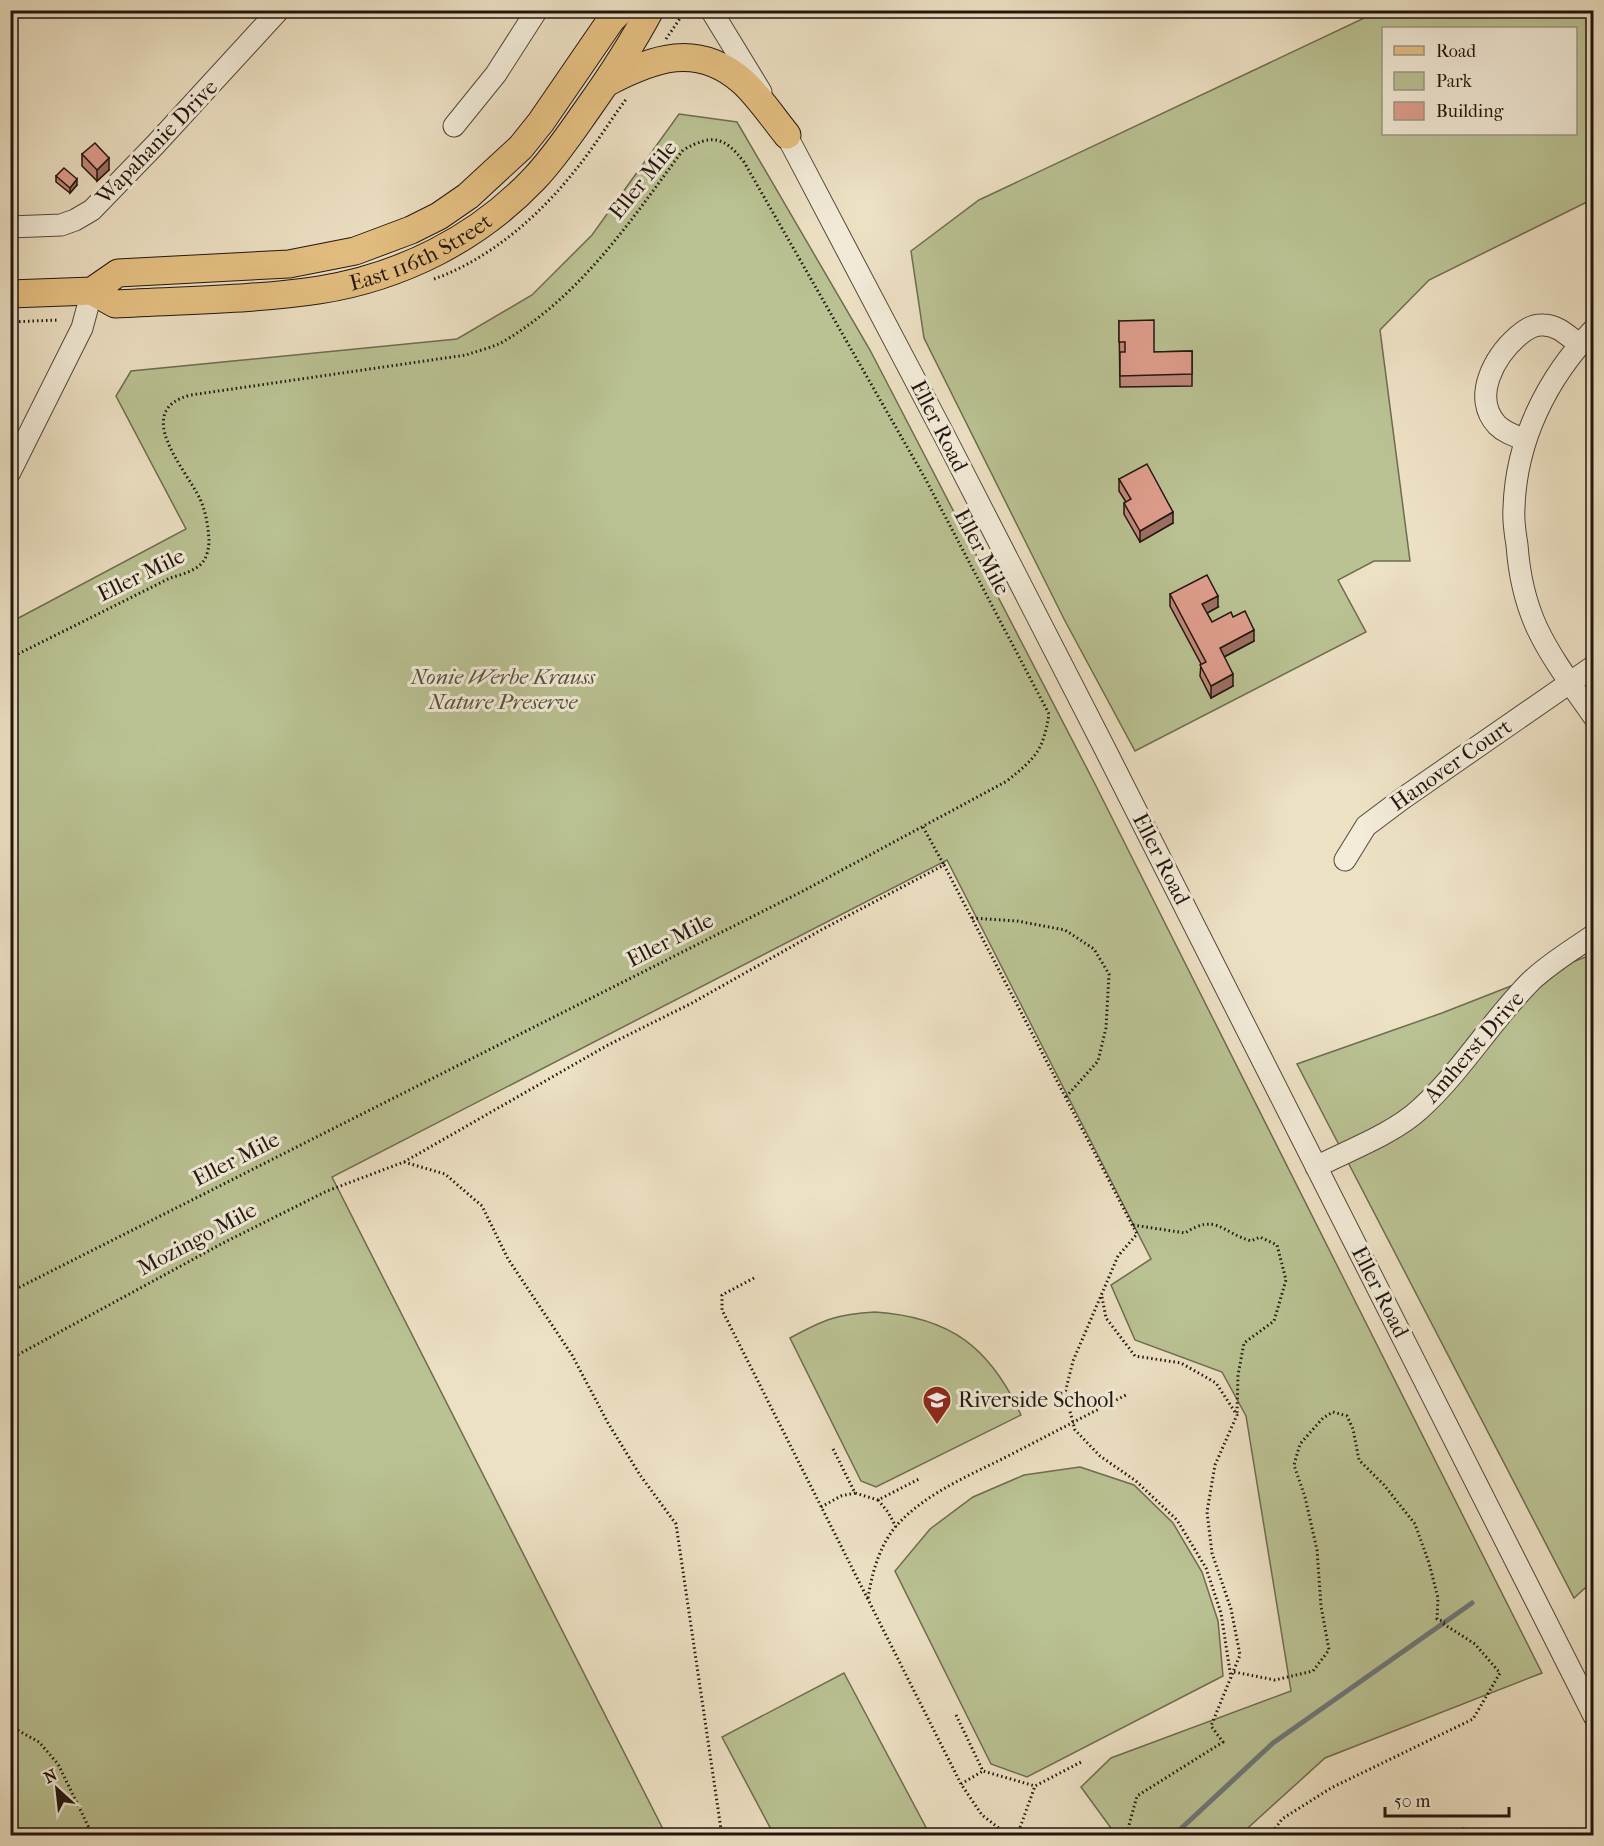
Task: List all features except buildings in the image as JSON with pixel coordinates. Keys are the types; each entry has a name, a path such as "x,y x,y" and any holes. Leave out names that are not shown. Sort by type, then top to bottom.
{"main road":[{"name":"East 116th Street","path":"92,291 118,273 290,264 324,258 387,240 439,216 468,196 521,147 542,122 611,20 621,10"},
{"name":"East 116th Street","path":"15,294 92,291 115,304 287,294 320,290 404,268 448,246 513,200 552,159 606,82 650,10"},
{"path":"606,82 651,61 677,57 701,60 724,69 742,81 787,135"}],"street":[{"name":"Wapahanie Drive","path":"10,226 60,225 75,220 92,210 279,10"},
{"path":"453,126 496,74 537,10"},
{"name":"Eller Road","path":"711,10 787,135 1110,758 1593,1716"},
{"path":"10,472 82,328 92,291"},
{"path":"1526,440 1506,433 1496,424 1490,413 1485,398 1494,364 1506,346 1526,329 1536,326 1544,325 1586,337 1560,368 1549,387 1526,440 1515,483 1513,511 1521,582 1536,627 1593,717"},
{"name":"Hanover Court","path":"1345,860 1366,826 1593,666"},
{"name":"Amherst Drive","path":"1316,1167 1383,1133 1418,1111 1449,1080 1531,982 1552,963 1593,935"}],"path":[{"path":"661,48 683,14"},
{"name":"Eller Mile","path":"10,658 170,578 189,572 201,564 209,549 208,526 201,501 170,447 162,420 167,407 176,399 466,356 499,344 543,313 585,277 610,248 683,150 701,140 720,141 733,148 744,162 926,480 1049,714 1046,735 1034,759 1007,781 803,891 10,1292"},
{"path":"10,322 58,320"},
{"path":"923,826 1137,1234 1118,1256 1073,1361 1065,1393 1075,1430 1100,1456 1136,1481 1177,1520 1206,1568 1221,1613 1231,1678"},
{"name":"Mozingo Mile","path":"10,1359 212,1248 327,1191 404,1162 608,1045 692,1003 820,930 944,865"},
{"path":"972,918 1017,921 1065,930 1094,949 1109,974 1106,1028 1098,1061 1065,1098"},
{"path":"404,1162 445,1174 482,1206 508,1259 572,1355 608,1423 640,1475 676,1524 722,1836"},
{"path":"1126,1836 1137,1796 1222,1742 1211,1726 1240,1655 1230,1609 1212,1553 1207,1512 1215,1465 1237,1415 1238,1374 1244,1343 1274,1321 1286,1280 1276,1245 1260,1237 1251,1241 1235,1236 1216,1224 1199,1224 1185,1233 1132,1225"},
{"path":"754,1278 722,1295 722,1310 961,1784 982,1815 1009,1836"},
{"path":"1101,1295 1106,1318 1135,1356 1181,1363 1216,1383 1237,1415"},
{"path":"868,1600 872,1574 881,1549 896,1527 919,1505 956,1482 1126,1395"},
{"path":"1234,1672 1275,1680 1313,1671 1329,1650 1321,1606 1317,1550 1305,1497 1294,1465 1300,1444 1323,1418 1333,1412 1347,1416 1353,1429 1359,1460 1384,1485 1415,1524 1438,1598 1437,1619"},
{"path":"833,1449 855,1493"},
{"path":"878,1500 919,1479"},
{"path":"821,1507 841,1496 855,1493 878,1500 896,1527"},
{"path":"1437,1619 1445,1623"},
{"path":"1270,1836 1282,1819 1331,1788 1473,1719 1500,1673 1475,1644 1437,1619"},
{"path":"956,1715 983,1771"},
{"path":"10,1726 39,1742 58,1764 93,1836"},
{"path":"1017,1836 1035,1786 1083,1761"},
{"path":"961,1784 983,1771 1035,1786"}],"green space":[{"path":"1379,11 1593,11 1593,199 1429,280 1380,330 1410,561 1374,561 1338,580 1366,632 1135,751 1064,619 924,338 911,251 979,200"},
{"name":"Nonie Werbe Krauss Nature Preserve","path":"679,114 737,122 870,350 1095,784 1542,1673 1325,1758 1240,1835 1116,1835 1081,1787 1111,1758 1291,1691 1246,1416 1222,1372 1135,1340 1111,1285 1151,1259 947,860 332,1177 666,1835 11,1835 11,622 186,529 116,396 131,371 457,339 532,295 592,235"},
{"path":"1593,954 1594,1580 1574,1598 1297,1064 1442,1013"},
{"path":"875,1312 902,1315 925,1321 965,1340 996,1371 1021,1415 876,1487 861,1481 790,1338 831,1319 850,1314"},
{"path":"1080,1467 1134,1485 1173,1523 1202,1572 1218,1621 1223,1676 1027,1777 991,1764 895,1571 930,1529 973,1497 1024,1475"},
{"path":"844,1673 930,1835 774,1835 722,1737"}],"waterway":[{"path":"1173,1836 1273,1743 1472,1603"}],"place":[{"name":"Riverside School","path":"937,1426"}]}
